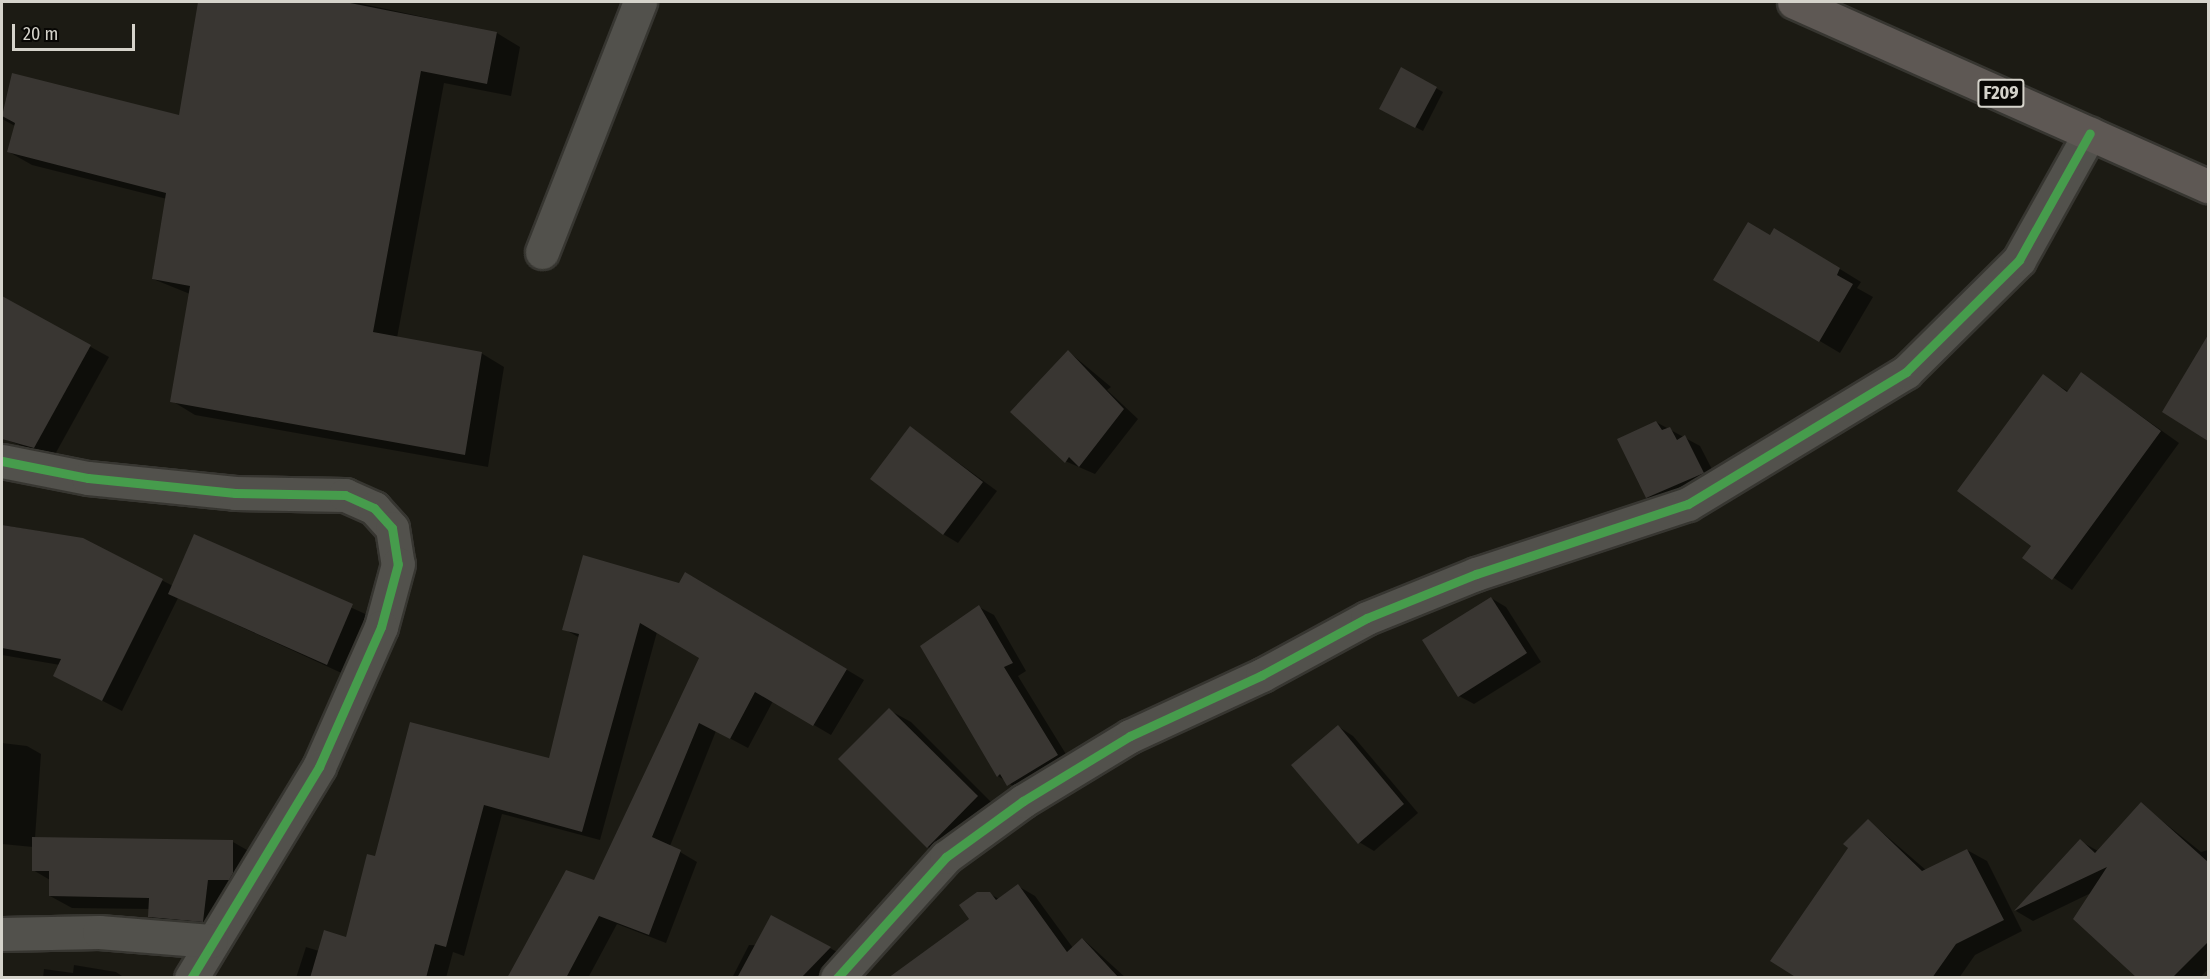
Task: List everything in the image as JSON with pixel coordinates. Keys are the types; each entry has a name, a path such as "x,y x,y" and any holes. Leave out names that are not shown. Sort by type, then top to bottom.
{"main road":[{"name":"F209","path":"1794,2 2208,186"}],"street":[{"path":"542,252 640,2"},
{"path":"837,978 946,857 1023,801 1130,736 1262,675 1367,618 1476,574 1688,504 1905,372 2019,260 2090,133"},
{"path":"2,461 88,478 213,491 345,495 374,508 392,528 398,564 381,627 319,767 211,941 191,978"},
{"path":"2,934 99,932 211,941"}],"building":[{"path":"198,2 345,2 497,32 487,84 421,71 373,332 482,352 465,455 170,402 190,286 152,279 166,193 7,152 15,123 2,116 12,73 179,115"},
{"path":"1401,67 1437,87 1415,128 1379,109"},
{"path":"1748,222 1770,235 1774,228 1840,268 1837,275 1853,284 1819,342 1713,280"},
{"path":"2,296 91,345 34,448 2,439"},
{"path":"2208,335 2208,441 2162,412"},
{"path":"1068,350 1124,409 1079,467 1069,457 1065,463 1010,412"},
{"path":"2081,372 2161,431 2052,580 2022,558 2031,546 1957,491 2043,374 2067,392"},
{"path":"1656,421 1662,430 1670,427 1677,440 1685,435 1704,473 1646,498 1617,439"},
{"path":"910,426 983,482 943,535 870,479"},
{"path":"2,525 83,538 163,579 102,701 53,676 61,659 2,648"},
{"path":"194,534 353,604 327,665 168,594"},
{"path":"583,555 679,583 685,572 847,669 813,726 755,692 730,739 699,723 652,837 681,850 649,935 599,916 566,978 507,978 566,870 594,880 699,658 640,623 582,832 484,805 446,947 435,944 426,978 310,978 324,930 346,937 367,854 375,856 410,722 549,758 579,634 562,630"},
{"path":"1491,597 1527,653 1458,697 1422,640"},
{"path":"979,605 1013,663 1004,667 1058,755 1007,786 1000,774 997,777 920,646"},
{"path":"889,708 978,796 927,848 838,759"},
{"path":"1338,725 1404,804 1358,844 1291,765"},
{"path":"2141,802 2208,862 2208,942 2172,978 2137,978 2073,919 2107,867 2014,911 2080,839 2095,853"},
{"path":"1868,819 1922,871 1967,849 2004,920 1956,944 1932,978 1797,978 1770,961 1848,848 1843,844"},
{"path":"32,837 233,840 233,873 229,880 208,880 203,922 148,917 149,898 49,896 49,871 32,871"},
{"path":"1018,884 1067,952 1082,938 1119,978 888,978 969,919 959,905 977,892 990,892 996,900"},
{"path":"771,915 831,947 801,978 737,978"}],"cycle path":[{"path":"837,978 946,857 1023,801 1130,736 1262,675 1367,618 1476,574 1688,504 1906,372 2019,260 2090,133"},
{"path":"2,461 88,478 235,493 345,495 374,508 392,528 398,564 381,627 319,767 191,978"}]}
